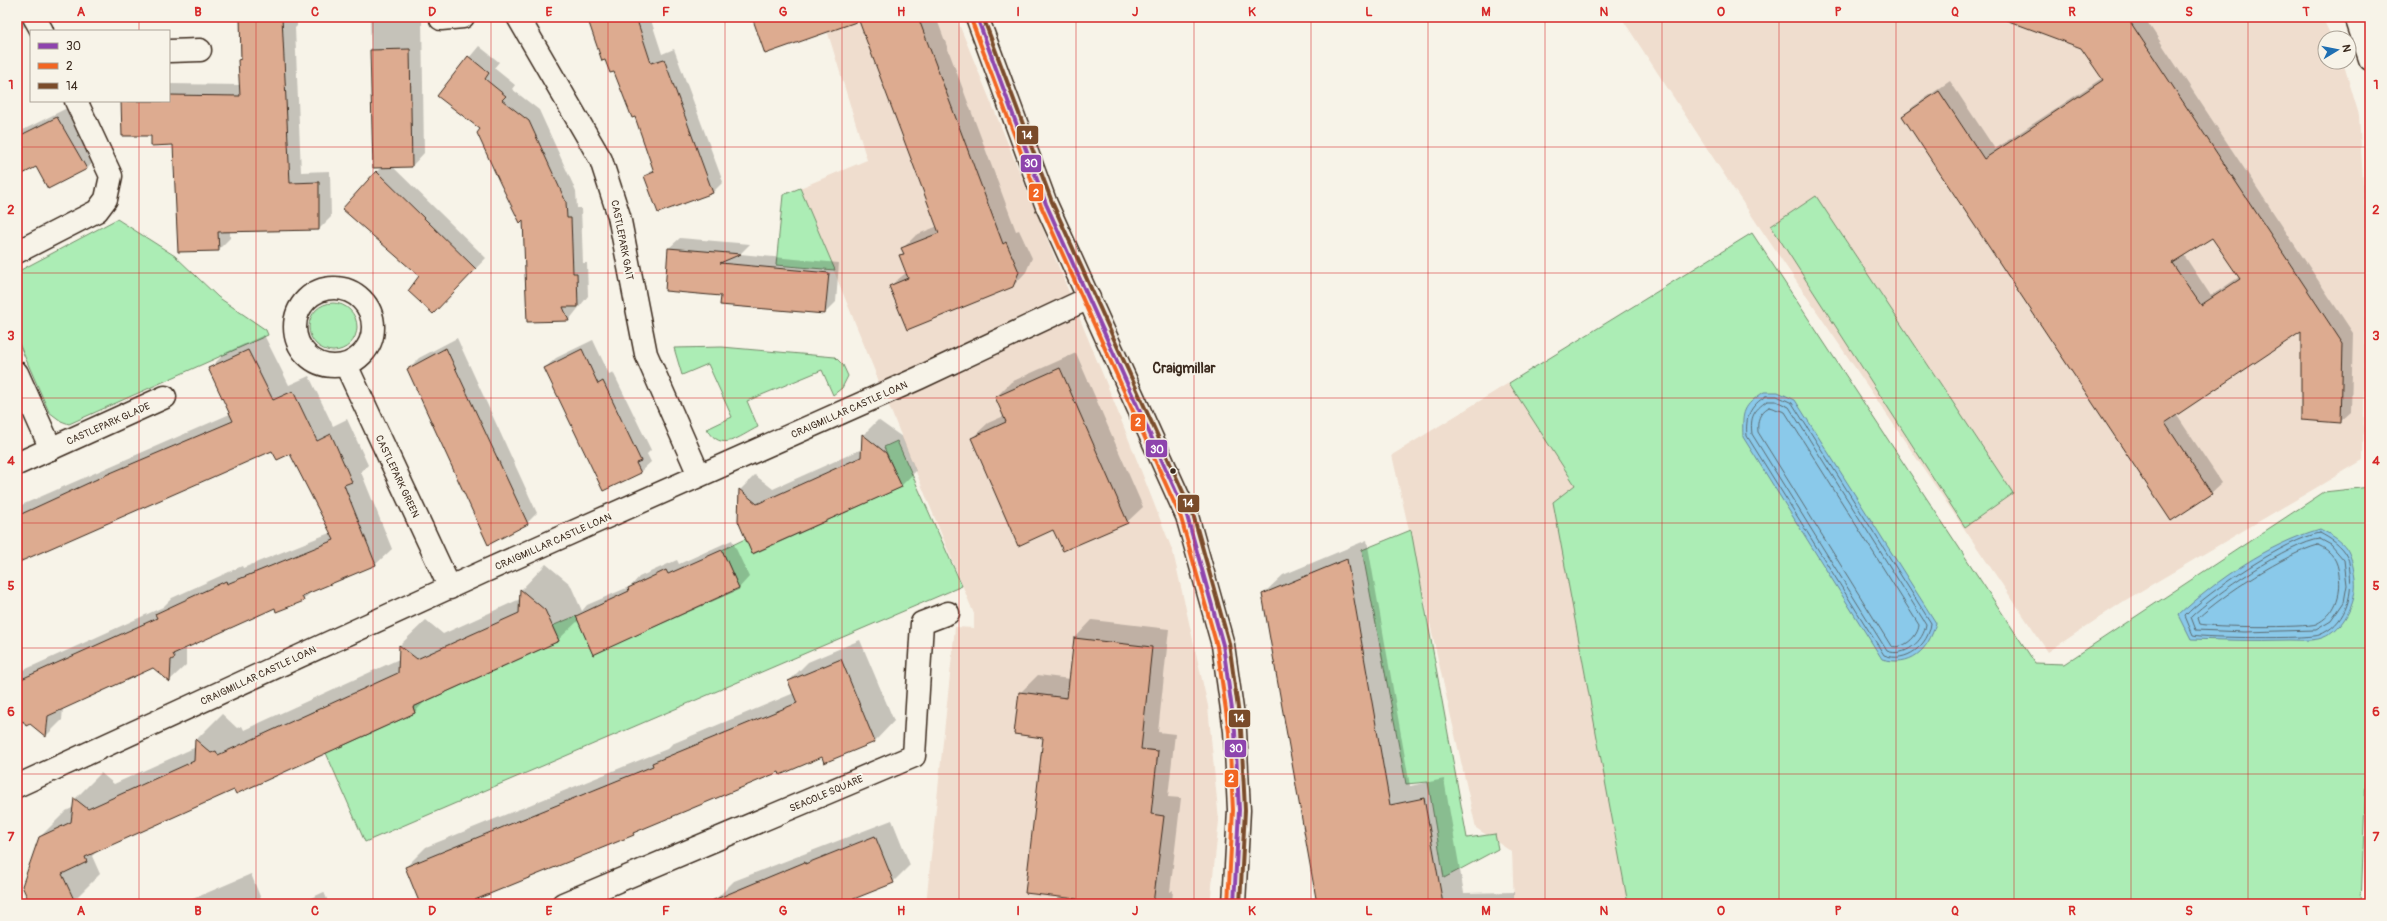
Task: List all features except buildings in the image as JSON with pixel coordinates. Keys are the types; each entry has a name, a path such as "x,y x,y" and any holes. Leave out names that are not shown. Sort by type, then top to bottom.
{"street":[{"path":"34,17 41,30"},
{"path":"441,19 463,17"},
{"name":"CASTLEPARK GAIT","path":"518,17 601,160 619,216 636,312 646,354 699,475"},
{"path":"977,17 1046,204 1187,516 1223,645 1235,731 1239,810 1234,904"},
{"path":"2356,17 2370,59"},
{"path":"170,50 200,50"},
{"path":"17,252 97,211 106,199 111,176 76,102"},
{"name":"CRAIGMILLAR CASTLE LOAN","path":"17,786 699,475 919,378 1089,298"},
{"name":"CASTLEPARK GREEN","path":"346,365 450,588"},
{"path":"17,373 51,449"},
{"name":"CASTLEPARK GLADE","path":"17,464 165,397"},
{"name":"SEACOLE SQUARE","path":"563,904 593,898 914,756 922,623 948,612"}],"shaded area":[{"path":"823,17 956,17 1112,397 1173,552 1208,706 1219,821 1210,904 926,904 955,627 974,628 974,614 800,188 867,160"},
{"path":"1621,17 2322,17 2328,30 2317,30 2317,70 2345,70 2359,115 2367,247 2363,460 2124,601 2048,652 1733,188"},
{"path":"1752,233 2035,663 2370,672 2361,904 1514,904 1512,852 1476,828 1392,455"}],"green space":[{"path":"800,188 835,270 776,265 783,195"},
{"path":"1816,196 2013,493 1965,527 1771,226"},
{"path":"117,219 175,256 218,297 266,330 268,335 69,424 61,421 49,412 17,339 17,272"},
{"path":"1752,233 2035,663 2064,664 2324,492 2370,487 2370,672 2361,904 1628,904 1553,502 1575,485 1509,383"},
{"path":"333,303 342,305 350,310 355,318 357,327 355,336 350,344 342,349 333,351 324,349 316,344 311,336 309,327 311,318 316,310 324,305"},
{"path":"722,347 835,357 843,365 848,376 842,388 833,395 822,370 747,401 758,427 731,441 724,442 718,440 707,429 732,417 708,364 682,375 674,348"},
{"path":"897,441 962,586 365,842 309,714 324,707 342,746 415,713 413,707 559,641 552,626 576,616 593,654 739,589 722,550 745,539 753,554 901,487 884,447"},
{"path":"1411,530 1467,838 1495,834 1498,849 1444,878 1428,782 1406,784 1362,550"}],"water":[{"path":"1764,392 1778,392 1795,400 1936,623 1933,633 1923,649 1910,659 1892,661 1882,659 1743,437 1745,410 1752,401"},
{"path":"2320,529 2336,538 2346,548 2352,560 2355,579 2354,597 2351,607 2347,616 2334,631 2327,636 2311,640 2191,639 2179,615 2210,588 2263,553"}],"transit line":[{"name":"30","path":"977,17 1046,204 1187,516 1223,645 1235,731 1239,810 1234,904"},
{"name":"14","path":"983,17 1052,202 1193,514 1229,643 1241,730 1245,810 1240,904"},
{"name":"2","path":"971,19 1041,206 1181,518 1217,646 1229,732 1233,810 1228,904"}],"district":[{"name":"Craigmillar","path":"1184,368"}]}
